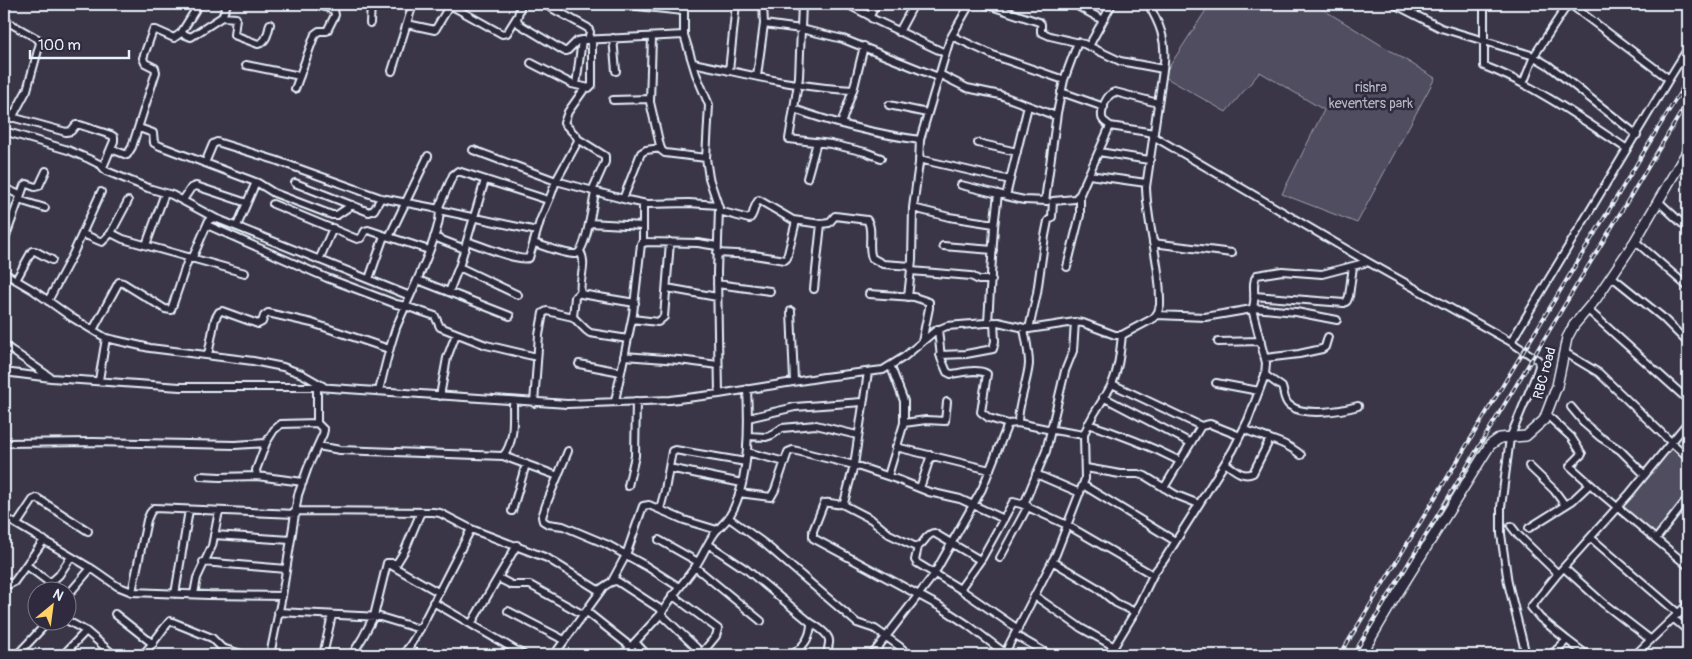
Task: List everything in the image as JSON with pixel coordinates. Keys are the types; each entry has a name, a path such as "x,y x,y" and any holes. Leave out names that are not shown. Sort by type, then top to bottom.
{"street":[{"path":"4,12 8,4"},
{"path":"111,149 128,154 139,128 156,72 156,69 145,63 143,58 152,32 156,30 174,38 181,33 199,4"},
{"path":"222,17 227,4"},
{"path":"295,89 315,34 319,31 327,31 335,15 334,10 316,4"},
{"path":"364,4 371,5 370,23"},
{"path":"392,71 413,4"},
{"path":"407,24 434,30 448,6 452,5 504,34 507,33 518,16 522,4"},
{"path":"619,4 684,7 684,35 709,105 706,158 709,178 719,208 717,249 719,394"},
{"path":"729,71 736,4"},
{"path":"757,76 764,24 763,4"},
{"path":"802,4 798,84 789,138 860,151 881,158"},
{"path":"847,4 871,18 945,53"},
{"path":"870,16 876,4"},
{"path":"899,32 914,4"},
{"path":"908,297 913,208 920,140 945,53 970,4"},
{"path":"985,4 1002,7 1039,22 1044,34 1078,42 1120,61 1163,69"},
{"path":"1074,4 1102,20"},
{"path":"1089,46 1112,4"},
{"path":"1148,4 1162,32 1164,59 1146,184 1147,207 1160,293 1160,305 1157,315"},
{"path":"1394,4 1441,28 1534,56 1636,135"},
{"path":"1484,4 1484,66 1523,84 1627,149"},
{"path":"1523,84 1534,56 1569,4 1669,79"},
{"path":"548,6 588,28 590,32 576,85"},
{"path":"518,16 519,24 564,51 567,51 577,41 684,35"},
{"path":"181,33 190,37 222,17 236,18 234,35 258,44 266,39 270,24"},
{"path":"4,20 38,39 40,43 26,90 12,118"},
{"path":"764,24 801,29 843,39 967,88 1000,95 1056,116"},
{"path":"952,36 996,56 1064,80"},
{"path":"652,37 650,99 661,148 665,153 706,158"},
{"path":"613,38 616,71"},
{"path":"531,63 576,85 589,88 592,85 587,40"},
{"path":"1045,201 1056,116 1064,80 1078,42"},
{"path":"841,124 853,90 864,46"},
{"path":"1511,342 1688,48"},
{"path":"693,63 798,84 829,89 853,90"},
{"path":"246,66 300,76"},
{"path":"573,317 575,314 575,297 580,292 584,261 580,251 589,223 593,192 605,162 605,156 578,139 564,123 568,112 585,88"},
{"path":"1061,92 1104,107"},
{"path":"1158,103 1113,92 1108,95 1102,118 1110,126 1154,135 1368,262 1511,342 1538,360 1539,366 1510,438 1501,507 1500,534 1508,583 1526,655"},
{"path":"613,100 650,99"},
{"path":"889,105 927,113"},
{"path":"940,355 966,354 993,349 995,341 991,322 994,224 1002,195 1010,180 1028,106"},
{"path":"794,109 841,124 882,134 920,140"},
{"path":"4,115 66,132 71,131 78,125 113,136 111,149 103,167"},
{"path":"961,185 1024,200 1053,201 1075,199 1080,194 1110,126"},
{"path":"139,128 152,133 155,144 256,182 274,193 332,215 338,215 352,205"},
{"path":"4,131 89,158 107,171 183,200 215,218 410,296"},
{"path":"467,241 525,260 529,258 548,200 578,139"},
{"path":"205,162 213,144 218,142 381,198 537,231"},
{"path":"807,178 817,142"},
{"path":"978,143 1017,152"},
{"path":"623,199 641,154 646,150 661,148"},
{"path":"473,150 556,181 644,204 719,208 749,220 759,200 796,221 828,224 835,216 867,220 870,224 869,249 872,258 883,264 971,276 979,280 992,280"},
{"name":"RBC road","path":"1361,655 1490,445 1500,438 1526,436 1544,420 1557,386 1567,338 1574,325 1596,299 1635,241 1688,150"},
{"path":"1099,152 1149,160"},
{"path":"369,279 386,237 406,203 428,156"},
{"path":"919,159 1010,180"},
{"path":"4,241 25,185 39,186 46,171"},
{"path":"379,391 389,349 434,237 440,214 439,210 453,175 456,172 461,172 548,200"},
{"path":"1089,174 1146,184"},
{"path":"449,292 465,249 485,180"},
{"path":"237,226 256,182"},
{"path":"295,183 372,212 381,198"},
{"path":"183,200 191,188 196,186 247,203"},
{"path":"4,188 46,208"},
{"path":"48,301 83,234 101,192"},
{"path":"146,245 165,193"},
{"path":"1067,267 1080,215 1080,194"},
{"path":"83,234 102,242 110,233 128,201"},
{"path":"1018,423 1029,364 1026,329 1040,275 1045,236 1048,221 1052,217 1053,201"},
{"path":"1659,202 1688,229"},
{"path":"274,204 358,239 361,238 366,230 429,250"},
{"path":"615,401 635,303 640,246 643,242 644,204"},
{"path":"913,208 949,217 994,224"},
{"path":"93,330 119,282 165,308 172,310 191,258 211,218 215,218"},
{"path":"643,242 670,242 754,255 772,260 785,260 796,221"},
{"path":"589,223 643,226"},
{"path":"814,289 821,224"},
{"path":"207,225 327,278 396,304 435,316 438,326 456,334 486,345 537,357"},
{"path":"319,260 333,228"},
{"path":"110,233 245,274"},
{"path":"434,237 465,249"},
{"path":"1635,241 1688,287"},
{"path":"632,319 658,322 662,320 665,312 670,242"},
{"path":"534,243 574,254 580,251"},
{"path":"1153,243 1232,253"},
{"path":"943,246 992,250"},
{"path":"16,280 32,251 52,260"},
{"path":"1109,655 1153,575 1225,463 1244,429 1259,391 1265,375 1266,363 1253,309 1254,278 1259,274 1291,271 1322,274 1368,262"},
{"path":"1254,296 1344,303 1347,301 1353,266"},
{"path":"459,267 518,295"},
{"path":"4,273 106,338 150,348 253,360 283,367 302,374 326,387"},
{"path":"1612,276 1662,318 1688,343"},
{"path":"418,280 510,316"},
{"path":"717,284 770,291"},
{"path":"667,288 717,298"},
{"path":"580,292 584,296 635,303"},
{"path":"869,294 925,299 930,303 922,342"},
{"path":"4,372 51,378 180,387 326,387 513,402 567,404 670,400 794,381 883,370 891,366 938,329 947,326 991,322 1026,329 1074,322 1083,323 1115,335 1122,335 1157,315 1205,317 1253,309 1296,312 1337,320"},
{"path":"1587,309 1688,400"},
{"path":"208,355 215,319 219,312 222,311 258,324 262,322 264,316 268,313 312,323 389,349"},
{"path":"791,311 794,381"},
{"path":"534,402 539,335 544,312 573,317 590,333 628,339"},
{"path":"1000,558 1046,451 1065,371 1073,351 1074,322"},
{"path":"938,329 940,355 943,367 947,372 951,374 984,371 987,374 981,412 990,418 1008,424 1018,423 1084,435"},
{"path":"440,396 447,358 456,334"},
{"path":"918,547 890,534 871,519 842,504 824,503 813,531 813,538 919,595 968,625 1006,654 1052,561 1083,485 1086,468 1084,435 1088,424 1112,384 1118,366 1122,335"},
{"path":"1265,358 1322,349 1328,337"},
{"path":"99,380 106,338"},
{"path":"1218,342 1261,341"},
{"path":"4,345 51,378"},
{"path":"1564,352 1599,373 1688,457"},
{"path":"624,356 718,365"},
{"path":"579,364 621,372"},
{"path":"888,476 904,423 904,401 891,366"},
{"path":"842,504 847,493 854,465 868,372"},
{"path":"1265,375 1282,387 1286,401 1294,407 1326,412 1358,406"},
{"path":"1216,383 1259,391"},
{"path":"1112,384 1201,426 1210,424 1240,436"},
{"path":"270,655 282,596 298,495 324,430 317,423 317,387"},
{"path":"623,655 662,613 672,595 697,564 717,530 729,518 739,493 746,462 748,436 747,389"},
{"path":"1103,397 1191,443"},
{"path":"628,486 635,456 636,401"},
{"path":"503,456 506,453 511,436 513,402"},
{"path":"748,418 795,407 862,402"},
{"path":"904,423 945,420 947,402"},
{"path":"1571,407 1586,425 1620,450 1646,475"},
{"path":"1546,414 1570,437 1582,454 1570,466 1688,566"},
{"path":"1587,655 1540,618 1531,607 1558,574 1619,507 1688,422"},
{"path":"258,476 256,470 266,443 274,430 281,424 317,423"},
{"path":"872,655 935,573 982,489 1008,424"},
{"path":"1088,424 1122,434 1180,461"},
{"path":"748,436 766,437 782,428 816,425 857,435"},
{"path":"1164,488 1201,426"},
{"path":"1244,429 1285,444 1301,455"},
{"path":"1225,463 1240,474 1252,473 1270,440"},
{"path":"4,443 93,442 235,445 266,443"},
{"path":"318,446 340,450 503,456 558,476"},
{"path":"896,447 990,470"},
{"path":"739,493 771,496 775,490 788,452 793,450 854,465 929,492 960,498 1004,519"},
{"path":"568,451 546,505 542,517 544,521 548,524 563,526 626,555 679,587"},
{"path":"660,509 672,451 746,462"},
{"path":"747,452 785,462"},
{"path":"920,488 931,455"},
{"path":"512,511 526,464"},
{"path":"1529,466 1554,490 1565,505"},
{"path":"669,468 742,483"},
{"path":"1086,468 1145,476 1164,488 1199,504"},
{"path":"1036,474 1080,493"},
{"path":"201,476 220,478 258,476 303,482"},
{"path":"1528,528 1572,501 1590,484"},
{"path":"1083,485 1175,541"},
{"path":"17,524 33,500 37,498 88,531"},
{"path":"1656,539 1688,498"},
{"path":"960,589 980,560 1013,502 1024,505 1067,525 1153,575"},
{"path":"132,592 147,520 152,510 158,508 219,511 440,513 471,529 517,545 562,566 598,590 612,581 626,555 643,506 649,505 684,520 717,530"},
{"path":"1682,506 1688,511"},
{"path":"175,594 188,510"},
{"path":"194,594 203,562 207,558 214,535 219,511"},
{"path":"387,563 397,563 420,514 423,512"},
{"path":"4,517 91,568 116,586 132,592 282,596"},
{"path":"729,518 765,544 857,623 871,627 909,655"},
{"path":"1511,526 1558,574"},
{"path":"420,655 406,652 420,630 471,529"},
{"path":"980,560 932,533 918,547 916,562 960,589 1050,655"},
{"path":"214,535 291,540"},
{"path":"1591,538 1676,616 1688,631"},
{"path":"4,580 12,584 44,540"},
{"path":"659,540 697,564 761,621"},
{"path":"708,544 748,570 827,636 829,640 827,651 829,655"},
{"path":"471,624 517,545"},
{"path":"26,565 50,582 59,575 71,557"},
{"path":"1052,561 1096,587 1116,603 1134,612"},
{"path":"203,562 286,569"},
{"path":"387,563 438,592"},
{"path":"352,655 364,637 374,616 387,563"},
{"path":"78,583 91,568"},
{"path":"1564,568 1603,603 1651,640"},
{"path":"498,578 512,585 530,585 586,613 647,655"},
{"path":"612,581 617,581 662,613 703,654 718,630 672,595"},
{"path":"554,655 586,613 602,588"},
{"path":"1035,596 1081,628 1113,646"},
{"path":"433,602 524,655"},
{"path":"1637,655 1688,604"},
{"path":"508,611 564,640"},
{"path":"278,612 374,616 420,630"},
{"path":"116,614 153,644"},
{"path":"324,651 332,614"},
{"path":"142,655 170,621 212,638 222,648 245,655"},
{"path":"792,655 810,637 811,622"},
{"path":"78,627 114,655"},
{"path":"63,655 86,631"},
{"path":"17,655 39,632"},
{"path":"1551,655 1567,640"}],"green space":[{"name":"rishra keventers park","path":"1210,4 1314,4 1435,78 1357,223 1282,194 1324,110 1260,72 1226,112 1163,76"},
{"path":"1672,443 1688,457 1688,498 1656,539 1619,507"}],"railway":[{"path":"1340,655 1688,79"},
{"path":"1353,655 1688,101"}]}
